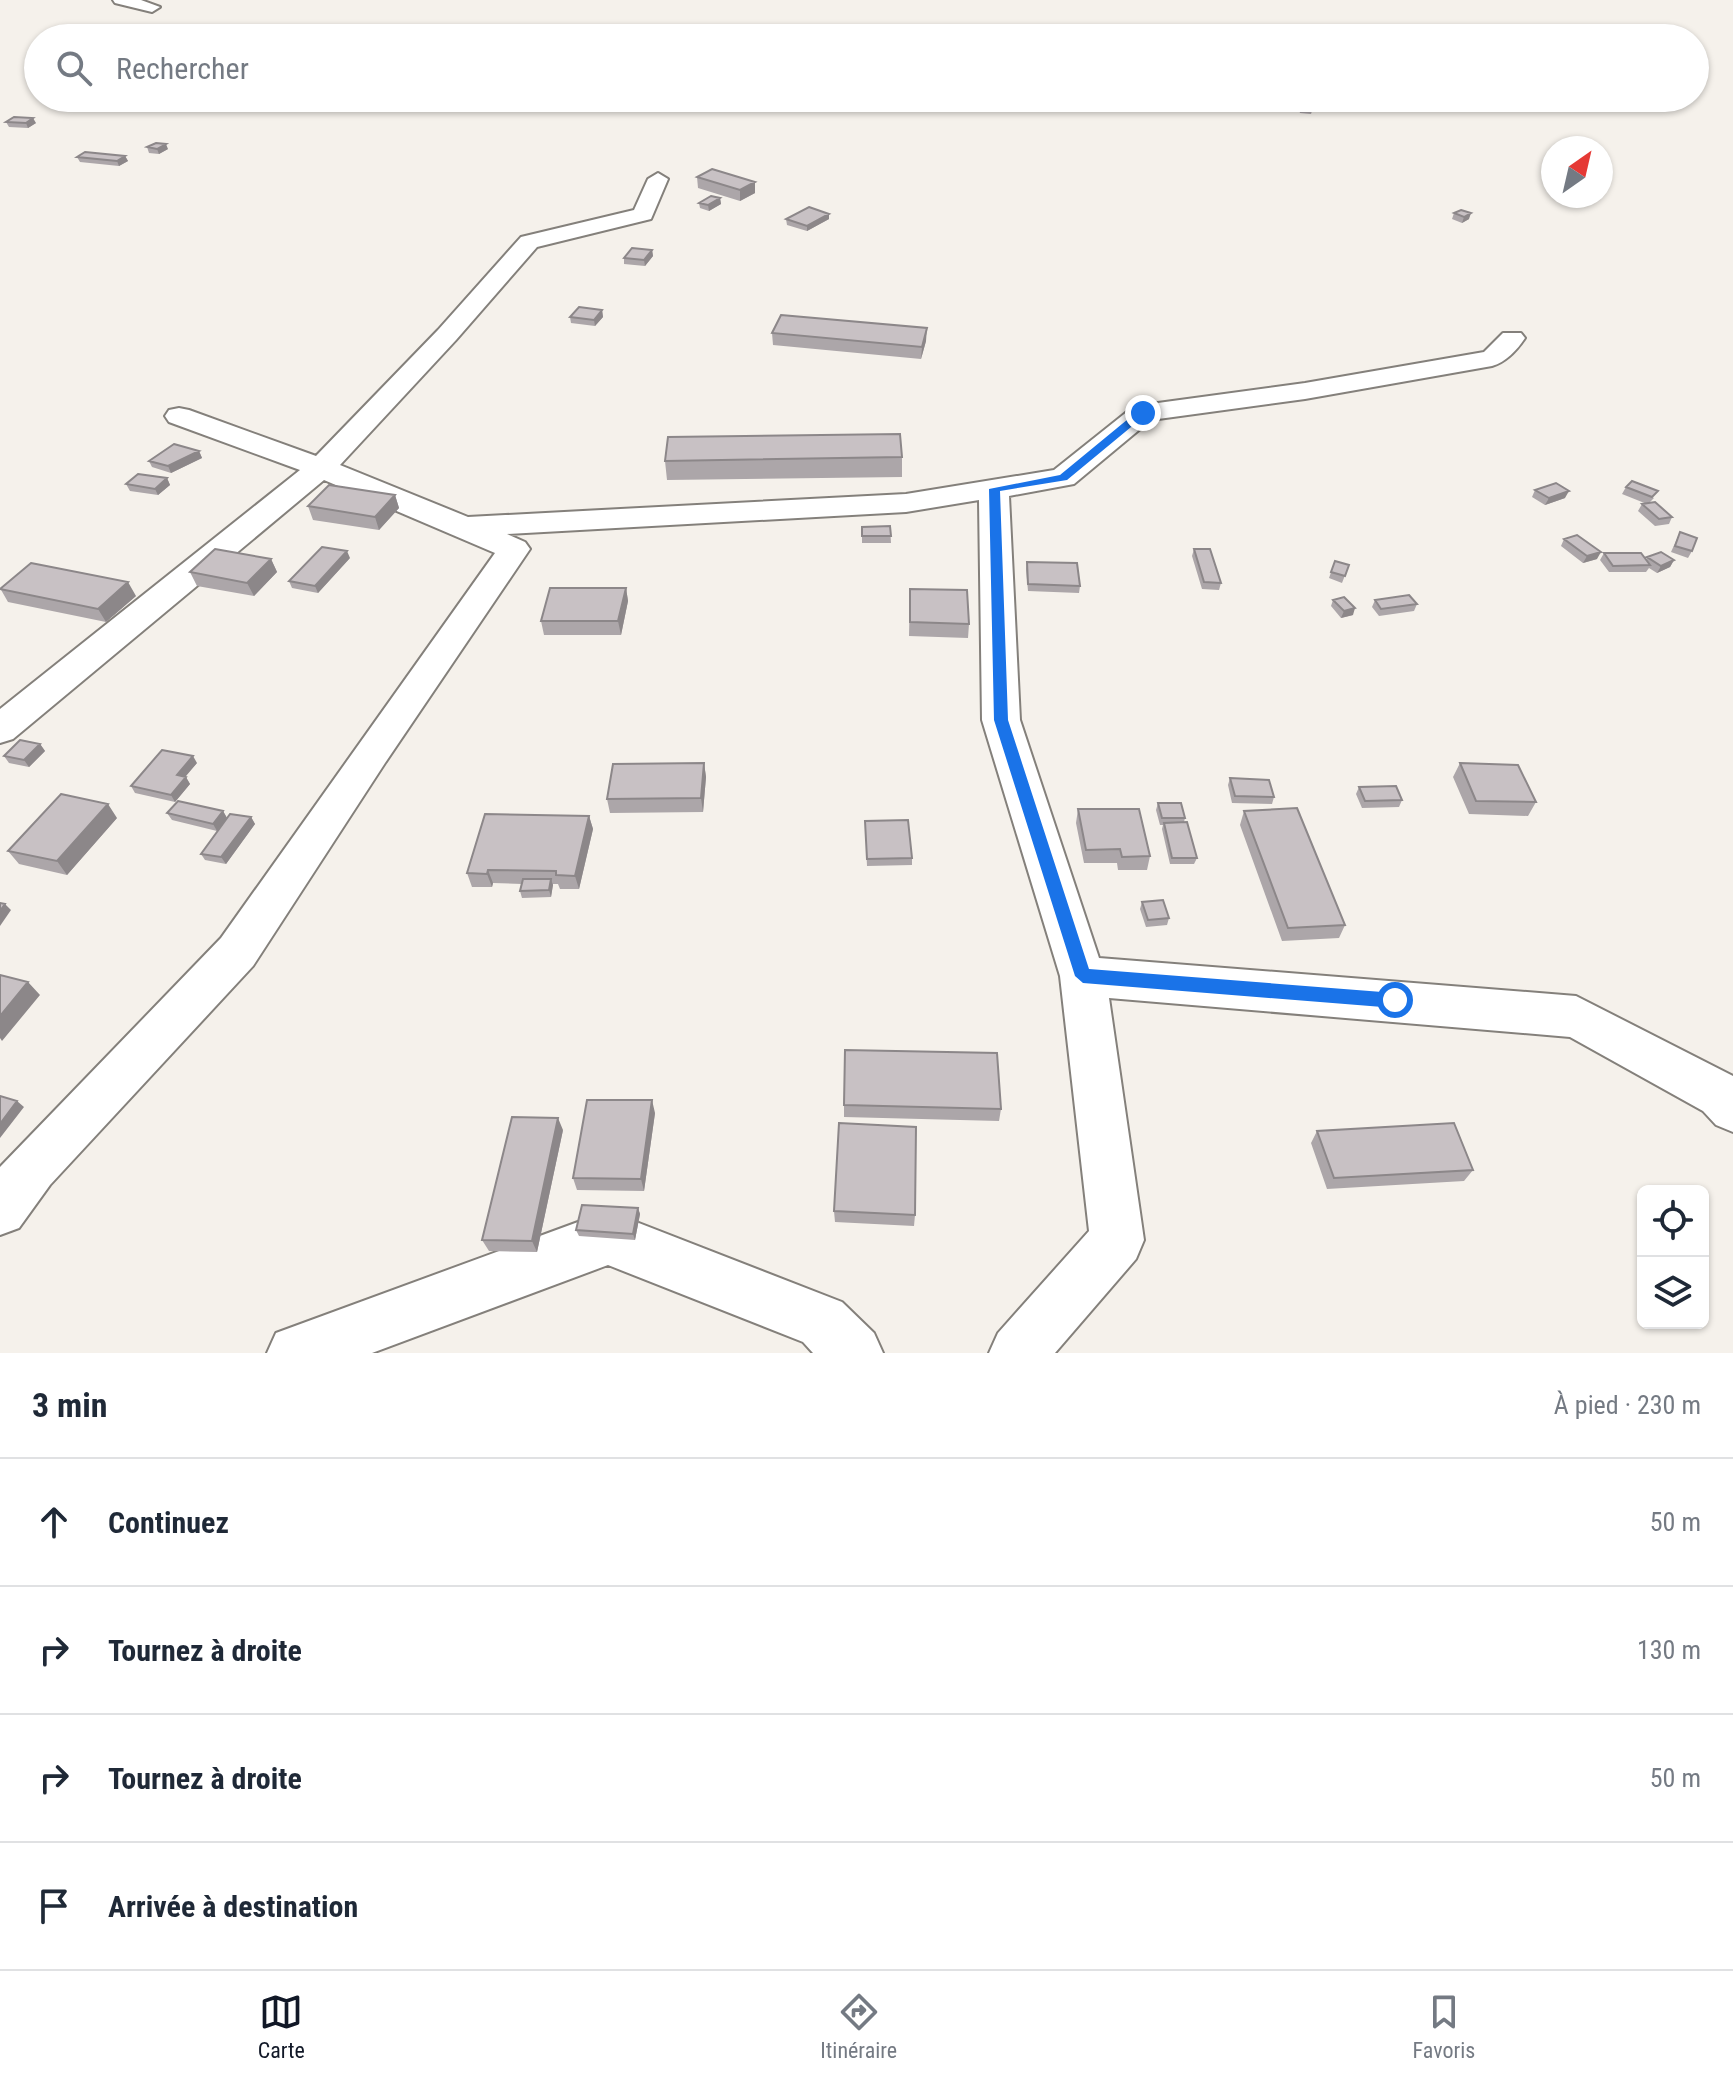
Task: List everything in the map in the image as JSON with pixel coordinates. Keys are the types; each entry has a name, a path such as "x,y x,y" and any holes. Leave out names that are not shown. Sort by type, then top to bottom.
{"street":[{"path":"120,0 152,7"},
{"path":"0,729 321,468 447,335 529,242 643,214 658,179"},
{"path":"464,527 906,503 1063,478 1143,413 1305,391 1492,358 1512,338"},
{"path":"0,1209 32,1167 237,952 514,549 321,468 179,416"},
{"path":"994,489 1001,720 1083,976 1117,1240 1018,1353"},
{"path":"1083,976 1576,1017 1720,1095 1733,1108"},
{"path":"296,1353 608,1238 822,1322 854,1353"}],"building":[{"path":"14,117 33,118 26,123 6,122"},
{"path":"156,143 166,144 157,149 147,147"},
{"path":"85,152 125,156 117,161 77,157"},
{"path":"712,169 755,182 740,190 697,177"},
{"path":"711,196 720,198 708,205 699,203"},
{"path":"809,207 829,214 807,226 786,219"},
{"path":"1461,210 1471,213 1464,217 1454,213"},
{"path":"632,248 652,250 644,260 624,258"},
{"path":"579,307 602,310 594,320 570,317"},
{"path":"781,315 927,328 922,347 772,333"},
{"path":"900,434 902,457 665,461 668,437"},
{"path":"174,444 199,451 168,466 149,461"},
{"path":"138,474 167,478 155,489 126,484"},
{"path":"1632,481 1658,491 1652,497 1626,487"},
{"path":"1556,483 1569,491 1549,498 1535,490"},
{"path":"329,485 395,495 375,517 308,506"},
{"path":"1655,502 1672,517 1659,519 1642,504"},
{"path":"890,526 891,536 862,536 862,527"},
{"path":"1680,532 1697,538 1692,551 1675,546"},
{"path":"1577,535 1601,552 1587,556 1564,539"},
{"path":"322,547 347,551 315,586 289,581"},
{"path":"215,549 271,559 247,583 190,572"},
{"path":"1194,549 1210,549 1221,583 1204,582"},
{"path":"1661,552 1674,560 1661,566 1647,557"},
{"path":"1604,553 1641,553 1650,565 1613,566"},
{"path":"1335,561 1349,565 1345,576 1331,572"},
{"path":"1027,562 1077,563 1080,586 1028,584"},
{"path":"31,563 128,582 98,609 0,589"},
{"path":"550,588 626,588 618,621 541,621"},
{"path":"910,589 967,590 969,624 910,622"},
{"path":"1409,595 1417,604 1381,609 1375,600"},
{"path":"1344,597 1355,608 1344,611 1333,600"},
{"path":"20,740 40,744 24,760 4,756"},
{"path":"162,750 193,756 177,775 186,777 171,795 131,786"},
{"path":"704,763 701,798 607,799 613,764"},
{"path":"1460,763 1518,765 1536,802 1476,801"},
{"path":"1230,778 1269,780 1274,797 1235,796"},
{"path":"1396,786 1402,800 1365,801 1359,787"},
{"path":"61,794 108,804 57,861 8,851"},
{"path":"178,801 223,811 213,824 167,813"},
{"path":"1158,803 1181,803 1185,818 1162,818"},
{"path":"1297,808 1345,925 1288,928 1244,811"},
{"path":"1078,809 1139,809 1150,856 1122,857 1120,849 1086,850"},
{"path":"230,814 251,817 221,857 201,854"},
{"path":"485,814 589,816 575,876 556,875 556,871 488,870 487,874 467,873"},
{"path":"908,820 912,858 867,859 865,821"},
{"path":"1187,822 1197,858 1172,858 1164,823"},
{"path":"523,879 551,879 549,890 520,891"},
{"path":"1163,900 1169,918 1148,920 1142,902"},
{"path":"0,975 28,982 0,1016"},
{"path":"845,1050 997,1053 1001,1109 844,1105"},
{"path":"0,1096 17,1101 0,1124"},
{"path":"587,1100 652,1100 641,1179 573,1178"},
{"path":"512,1117 558,1118 532,1241 482,1240"},
{"path":"839,1123 916,1127 915,1215 834,1211"},
{"path":"1454,1123 1473,1170 1334,1178 1317,1131"},
{"path":"582,1205 638,1208 633,1234 576,1230"}],"route":[{"path":"1143,413 1063,478 994,489 1001,720 1083,976 1395,1000"}]}
